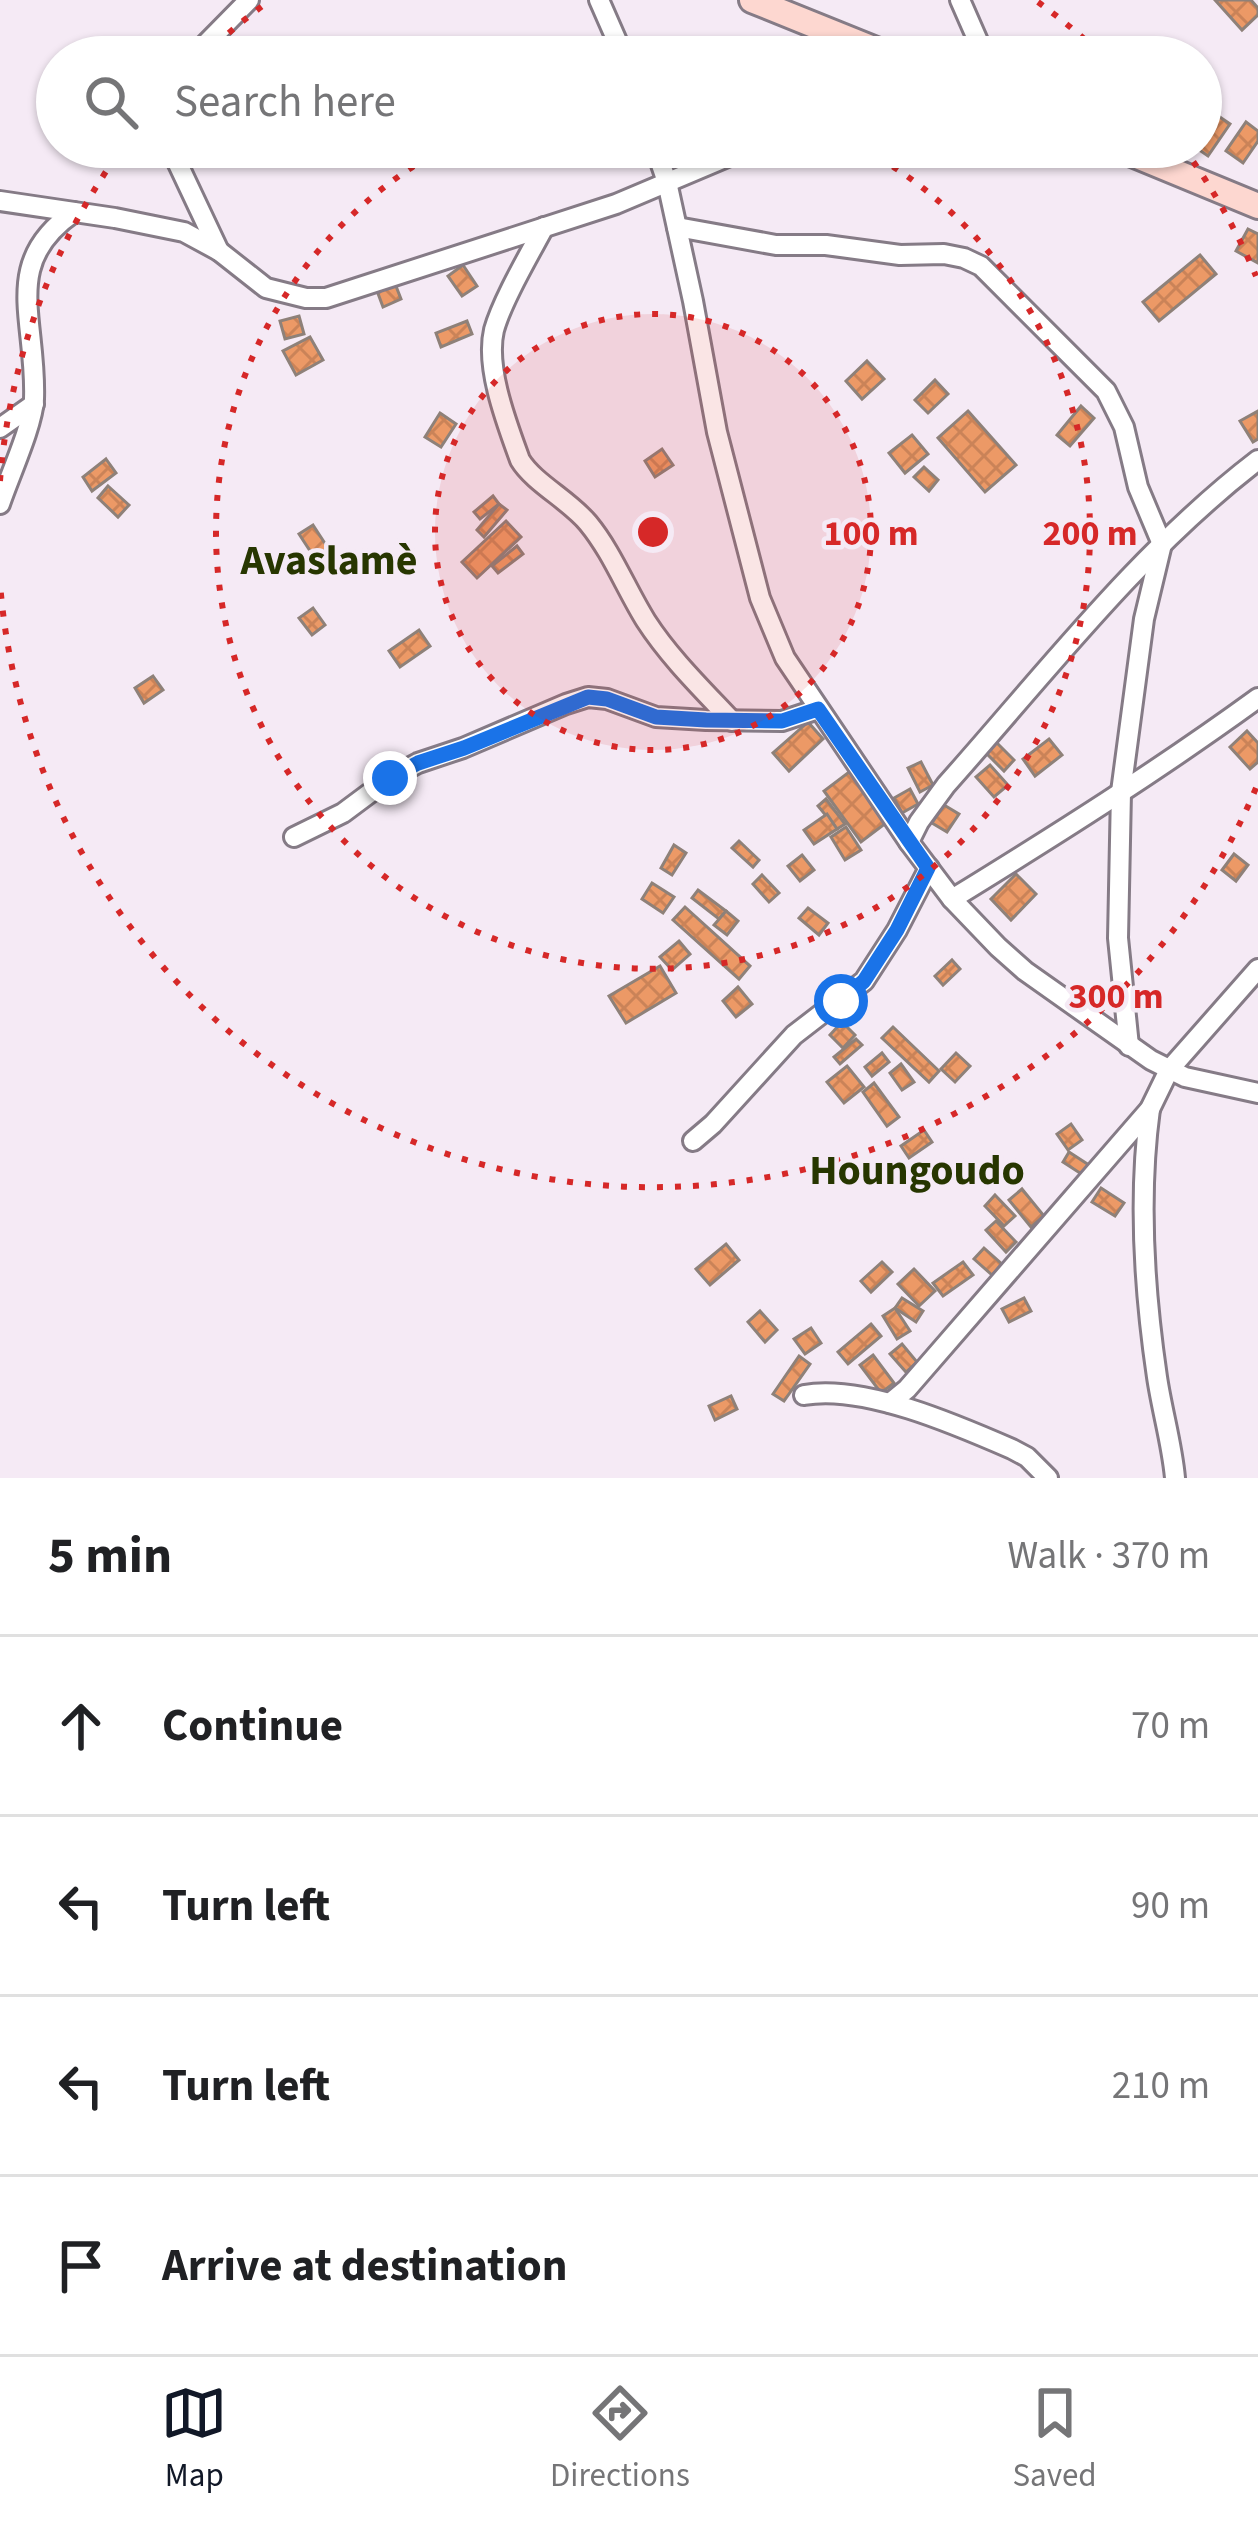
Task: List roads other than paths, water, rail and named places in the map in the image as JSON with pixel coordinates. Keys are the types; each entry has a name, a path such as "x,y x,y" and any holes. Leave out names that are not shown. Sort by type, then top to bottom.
{"street":[{"path":"214,36 249,0"},
{"path":"599,0 615,36"},
{"path":"752,0 841,36"},
{"path":"960,0 976,36"},
{"path":"180,168 219,251"},
{"path":"662,168 717,432 760,598 785,658 928,868 952,899 1025,971 1169,1070 1258,1093"},
{"path":"0,201 184,232 219,251 266,287 306,298 326,298 616,204 701,168"},
{"path":"1166,168 1258,206"},
{"path":"0,504 34,404 19,266 43,230 74,212"},
{"path":"544,227 493,342 497,389 520,460 591,526 672,657 731,721"},
{"path":"677,227 776,245 964,258 981,266 1115,404 1138,487 1162,544 1144,619 1121,792 1118,938 1129,1046"},
{"path":"0,428 34,404"},
{"path":"909,842 946,785 1162,544 1258,460"},
{"path":"294,837 343,813 418,763 588,697 656,717 731,721 782,721 818,709"},
{"path":"952,899 1258,698"},
{"path":"693,1142 794,1035 864,981 928,868"},
{"path":"890,1403 908,1389 1150,1108 1169,1070 1258,969"},
{"path":"1150,1108 1144,1149 1144,1250 1157,1379 1174,1478"},
{"path":"803,1395 833,1393 890,1403 1012,1449 1048,1478"}],"district":[{"name":"Avaslamè","path":"329,561"},
{"name":"Houngoudo","path":"917,1171"}]}
